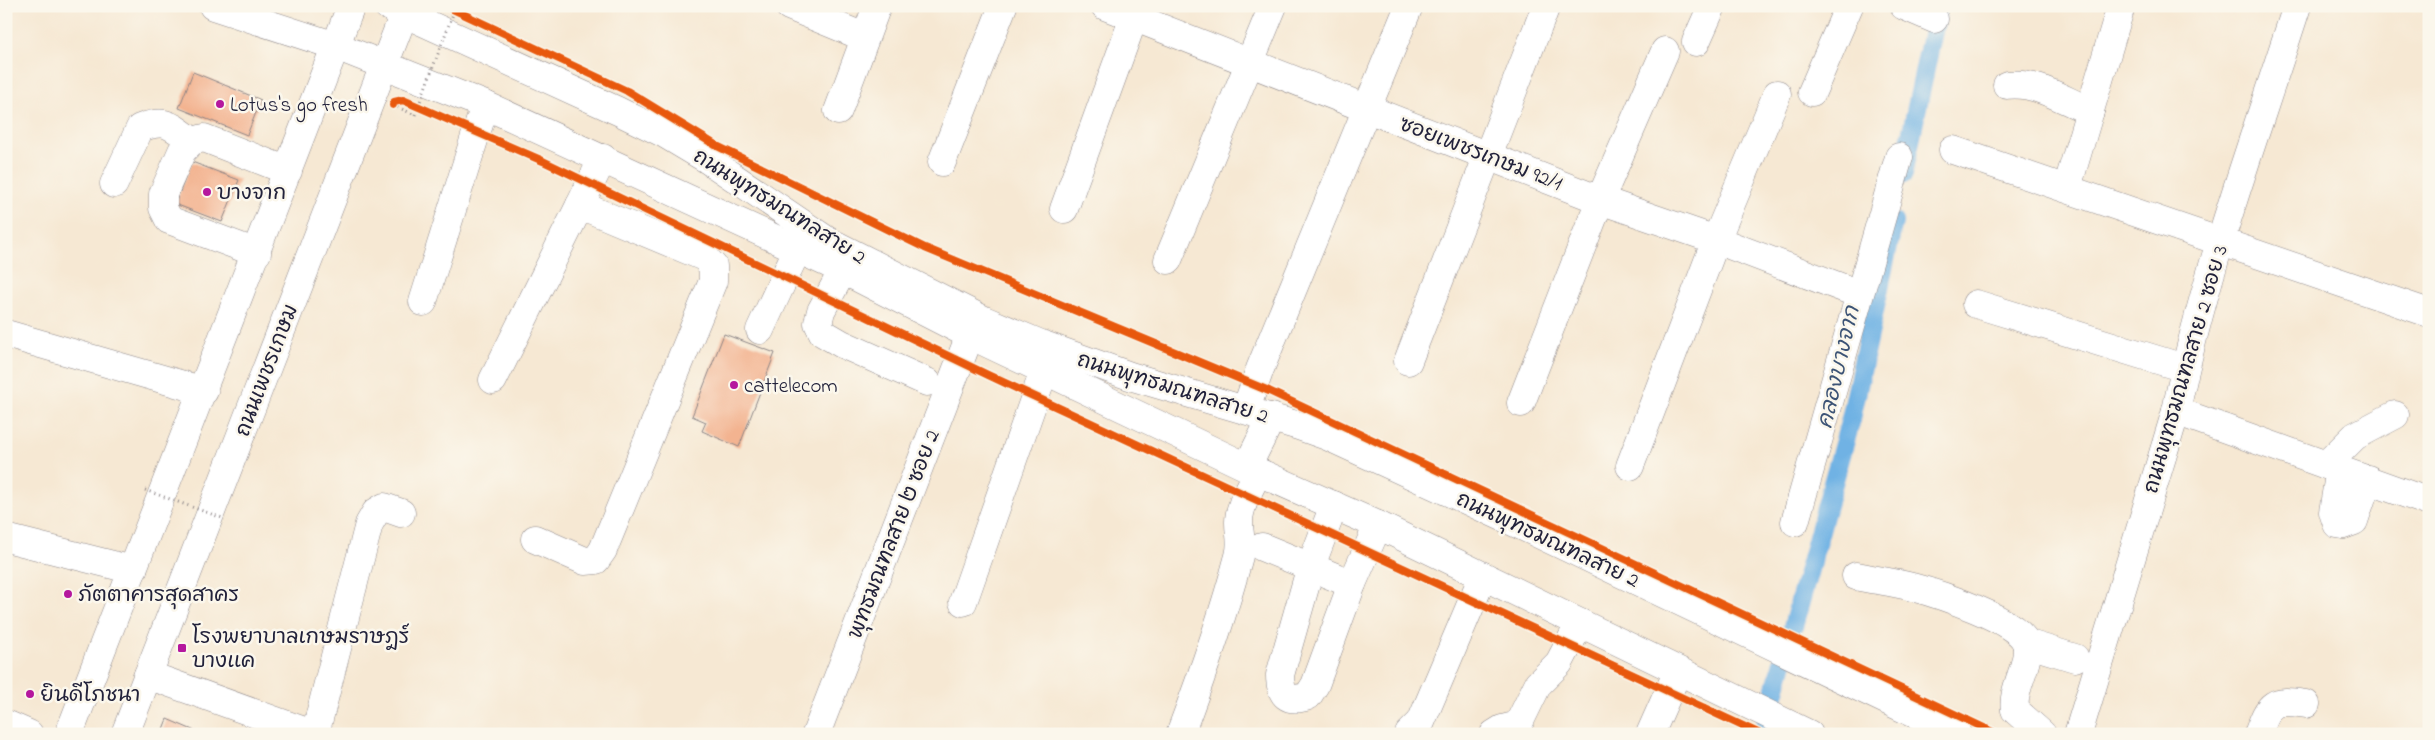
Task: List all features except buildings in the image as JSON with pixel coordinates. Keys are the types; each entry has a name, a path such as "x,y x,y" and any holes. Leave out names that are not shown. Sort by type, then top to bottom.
{"street":[{"name":"ถนนพุทธมณฑลสาย 2","path":"213,6 385,64 485,105 603,158 843,270 970,335 1252,470 1378,525 1809,734"},
{"path":"69,734 204,391 351,6"},
{"path":"789,6 864,37"},
{"path":"838,112 877,6"},
{"path":"942,162 1003,6"},
{"name":"ซอยเพชรเกษม 92/1","path":"1105,6 1136,12 1249,64 1600,200 1716,240 1860,294"},
{"path":"1168,260 1273,6"},
{"path":"1246,410 1260,368 1409,6"},
{"path":"1408,361 1546,6"},
{"path":"1696,42 1712,6"},
{"path":"1812,92 1849,6"},
{"path":"1904,6 1934,19"},
{"path":"2067,188 2121,6"},
{"name":"ถนนพุทธมณฑลสาย 2 ซอย 3","path":"2078,734 2176,411 2184,368 2221,241 2297,6"},
{"name":"ถนนพุทธมณฑลสาย 2","path":"400,9 664,134 705,158 828,240 984,320 1103,366 1272,418 1336,440 1505,518 1957,734"},
{"name":"ถนนเพชรเกษม","path":"125,734 385,64 400,9"},
{"path":"1064,209 1136,12"},
{"path":"1521,403 1600,200 1665,51"},
{"path":"2007,85 2019,84 2036,87 2090,111"},
{"path":"1630,466 1716,240 1777,94"},
{"path":"423,302 485,105"},
{"path":"114,184 140,128 157,122 172,126 192,141"},
{"path":"257,253 169,220 163,208 164,194 182,151 192,141 204,138 288,171"},
{"path":"1952,150 2429,313"},
{"path":"1795,522 1898,157"},
{"path":"493,380 603,158"},
{"path":"535,538 585,561 596,560 603,550 714,280 713,266 704,257 580,205"},
{"path":"760,330 797,250"},
{"path":"843,270 821,311 818,323 823,333 842,344 928,382"},
{"path":"1976,304 2184,368"},
{"path":"6,334 204,391"},
{"name":"พุทธมณฑลสาย ๒ ซอย 2","path":"816,734 970,335"},
{"path":"963,602 1044,371"},
{"path":"2176,411 2429,502"},
{"path":"2368,479 2354,521 2343,525 2337,524 2333,512 2333,467 2355,436 2395,415"},
{"path":"1180,734 1237,562 1242,537 1239,522 1242,505 1252,470 1272,418"},
{"path":"1334,505 1311,566 1280,675 1280,688 1286,696 1297,700 1308,696 1315,685 1352,584 1378,525"},
{"path":"148,675 313,734 368,524 376,512 384,507 401,512"},
{"path":"6,538 133,570"},
{"path":"1262,547 1352,584"},
{"path":"1408,734 1421,722 1483,576"},
{"path":"1856,576 1910,586 1938,594 1994,617 2021,633 2026,643 2026,654 2014,703 2015,710 2042,734"},
{"path":"1494,734 1502,729 1518,725 1538,684 1559,663 1580,623"},
{"path":"2026,643 2075,658"},
{"path":"1650,734 1684,674"},
{"path":"2258,734 2270,707 2277,702 2306,704"},
{"path":"6,724 29,734"}],"path":[{"path":"446,6 465,16"},
{"path":"430,112 403,100 394,102 393,105 415,115 456,6 464,8 466,6"},
{"path":"145,490 225,519"}],"waterway":[{"name":"คลองบางจาก","path":"1903,174 1938,7"},
{"name":"คลองบางจาก","path":"1763,734 1851,419 1893,222"}],"cycle path":[{"path":"446,6 627,91 717,146 925,248 1269,391 1997,734"},
{"path":"393,105 394,102 403,100 543,161 988,375 1760,734"}],"place":[{"name":"Lotus's go fresh","path":"220,104"},
{"name":"บางจาก","path":"207,192"},
{"name":"cattelecom","path":"734,385"},
{"name":"ภัตตาคารสุดสาคร","path":"68,594"},
{"name":"โรงพยาบาลเกษมราษฎร์ บางแค","path":"182,648"},
{"name":"ยินดีโภชนา","path":"30,694"}]}
